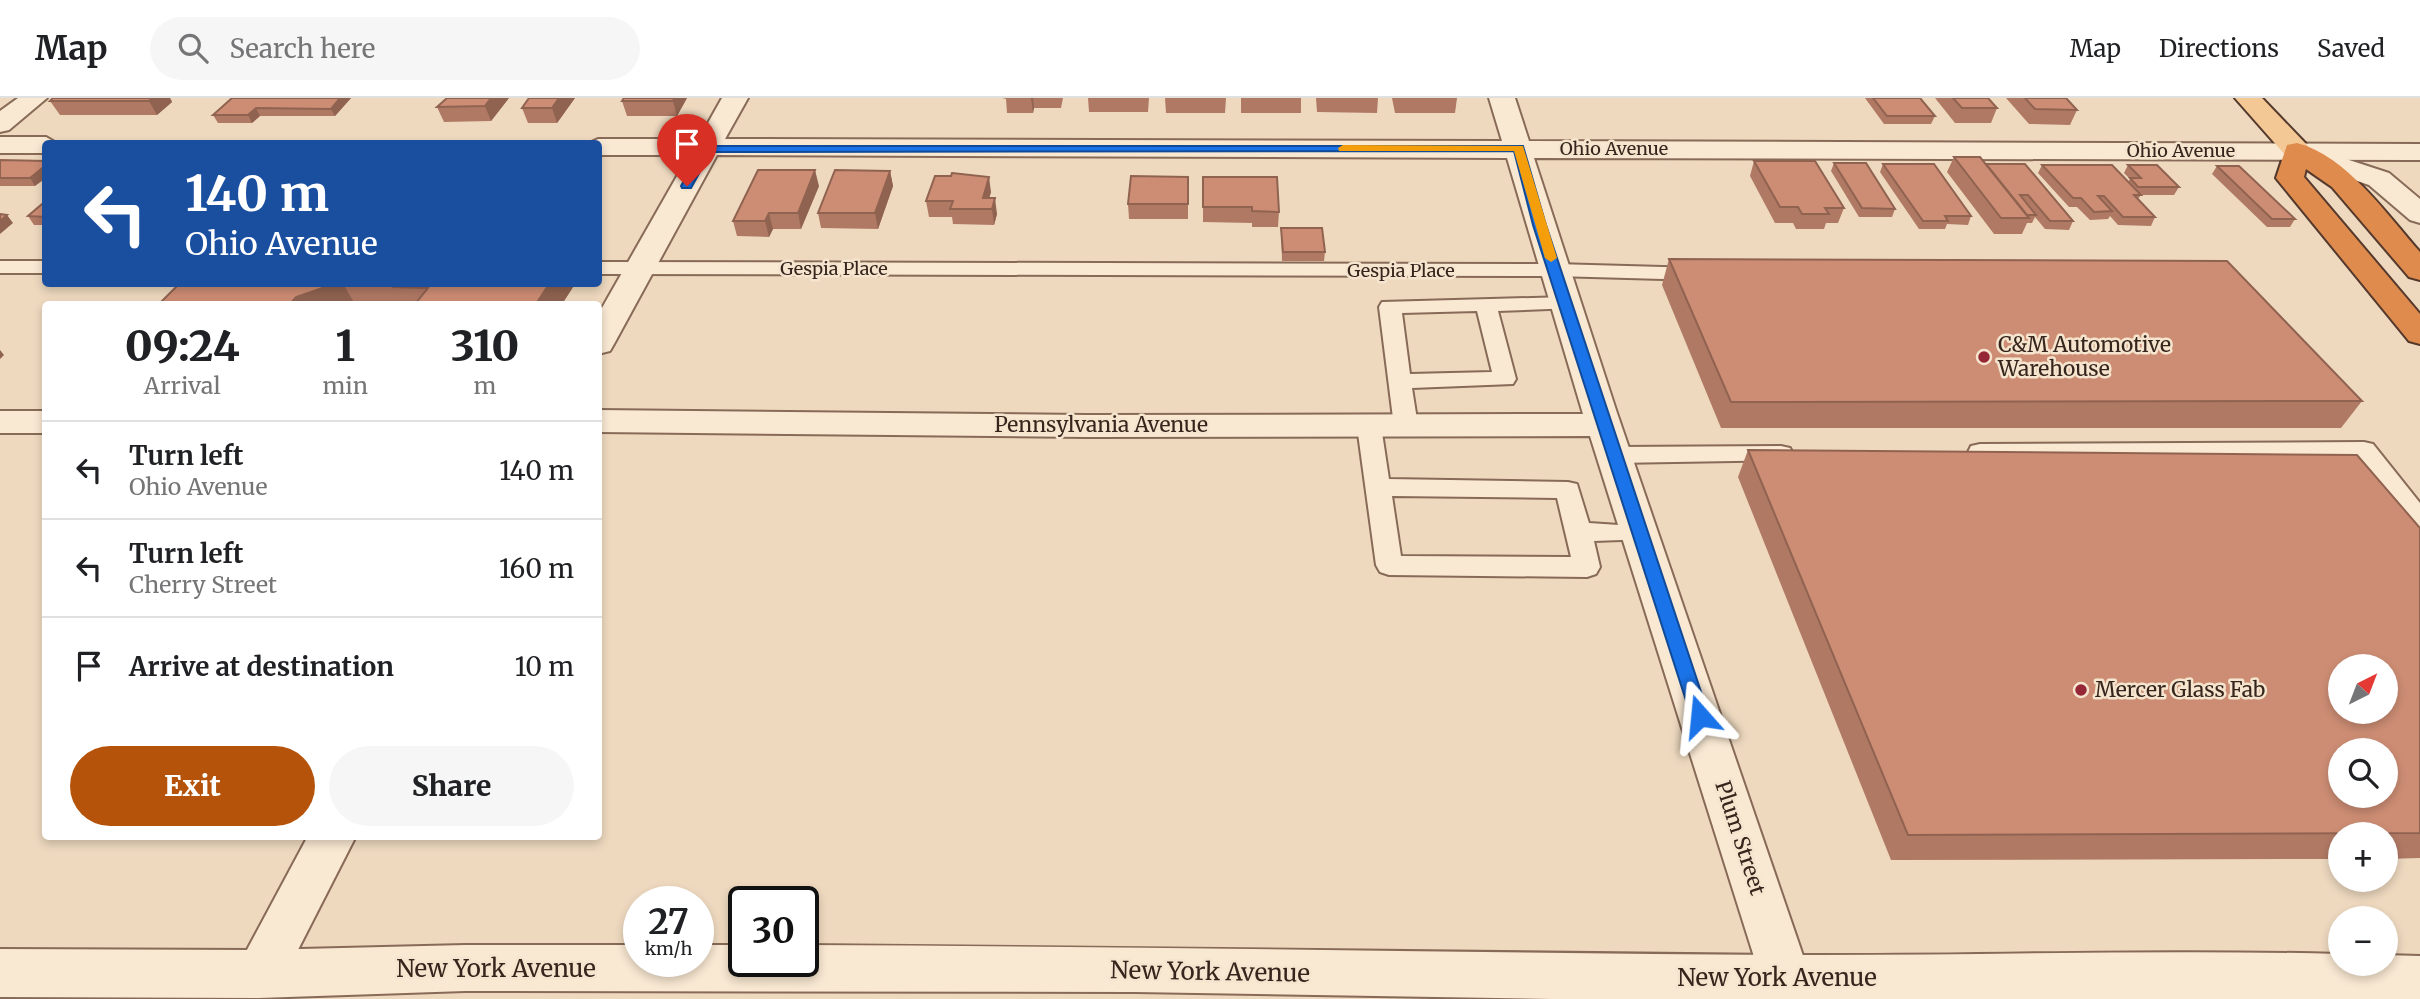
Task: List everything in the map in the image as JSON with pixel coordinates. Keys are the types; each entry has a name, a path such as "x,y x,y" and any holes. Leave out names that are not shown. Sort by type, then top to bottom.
{"highway":[{"path":"2420,271 2342,181 2297,151 2290,178 2420,334"}],"main road":[{"path":"2248,98 2297,151"}],"street":[{"path":"0,124 34,98"},
{"path":"602,337 735,98"},
{"name":"Plum Street","path":"1502,98 1610,440 1786,979"},
{"path":"0,145 42,145"},
{"name":"Ohio Avenue","path":"602,148 2420,152"},
{"path":"2297,151 2379,179 2420,214"},
{"name":"Pennsylvania Avenue","path":"602,421 1406,426 1610,440"},
{"path":"0,422 42,422"},
{"path":"259,974 331,840"},
{"name":"New York Avenue","path":"0,973 259,974 465,968 1135,969 1786,979 2234,975 2420,980"}],"lane":[{"path":"0,267 42,267"},
{"name":"Gespia Place","path":"602,268 1561,287 1722,274"},
{"path":"1406,426 1390,307 1486,305 1561,287"},
{"path":"1400,381 1505,379 1486,305"},
{"path":"1369,426 1377,487 1389,565 1587,567 1568,490 1377,487"},
{"path":"1610,440 1808,454"},
{"path":"1961,453 2364,450 2420,520"},
{"path":"1578,532 1640,533"}],"building":[{"path":"53,98 152,98 149,101 50,101"},
{"path":"232,98 340,98 331,109 256,108 248,115 213,115"},
{"path":"447,98 491,98 485,106 437,107"},
{"path":"529,98 559,98 552,108 522,108"},
{"path":"624,98 674,98 673,101 622,101"},
{"path":"1873,98 1920,98 1935,116 1887,116"},
{"path":"1953,98 1988,98 1997,108 1962,108"},
{"path":"2025,98 2066,98 2077,110 2035,109"},
{"path":"1954,157 1980,157 2029,218 2001,218"},
{"path":"0,160 42,161 42,168 30,178 0,178"},
{"path":"1754,161 1815,161 1844,208 1825,208 1829,214 1802,214 1798,207 1780,207"},
{"path":"1834,163 1866,163 1895,209 1862,208"},
{"path":"1883,164 1934,164 1971,216 1945,216 1948,221 1923,221"},
{"path":"1986,164 2025,164 2073,221 2050,221 2028,195 2020,195 2036,215 2027,215"},
{"path":"2042,165 2112,165 2141,195 2134,195 2155,217 2123,217 2104,196 2098,196 2112,211 2094,212 2081,198 2073,198"},
{"path":"2128,165 2157,165 2179,187 2138,187 2130,178 2141,178"},
{"path":"2217,166 2239,166 2295,219 2272,219"},
{"path":"758,170 815,170 798,213 769,213 765,221 733,221"},
{"path":"835,170 890,171 875,213 818,213"},
{"path":"952,173 989,177 983,198 995,198 992,209 950,209 953,201 926,201 935,176 951,176"},
{"path":"1131,176 1188,177 1188,204 1128,204"},
{"path":"1203,177 1277,177 1279,212 1252,211 1252,207 1203,207"},
{"path":"42,204 42,217 28,216"},
{"path":"1281,228 1322,228 1325,252 1283,252"},
{"name":"C&M Automotive Warehouse","path":"1669,259 2227,261 2362,401 1731,402"},
{"path":"176,287 325,287 296,297 293,301 162,301"},
{"path":"394,287 547,287 538,301 417,301 428,288"},
{"name":"Mercer Glass Fab","path":"1748,450 2357,455 2420,528 2420,833 2398,833 2398,822 2328,822 2328,833 1908,835"}],"slow traffic":[{"path":"1343,148 1519,148 1539,225 1551,258"}],"place":[{"name":"C&M Automotive Warehouse","path":"1984,357"},
{"name":"Mercer Glass Fab","path":"2081,690"}],"route":[{"path":"687,186 707,149 1519,148 1539,225 1700,716"}]}
